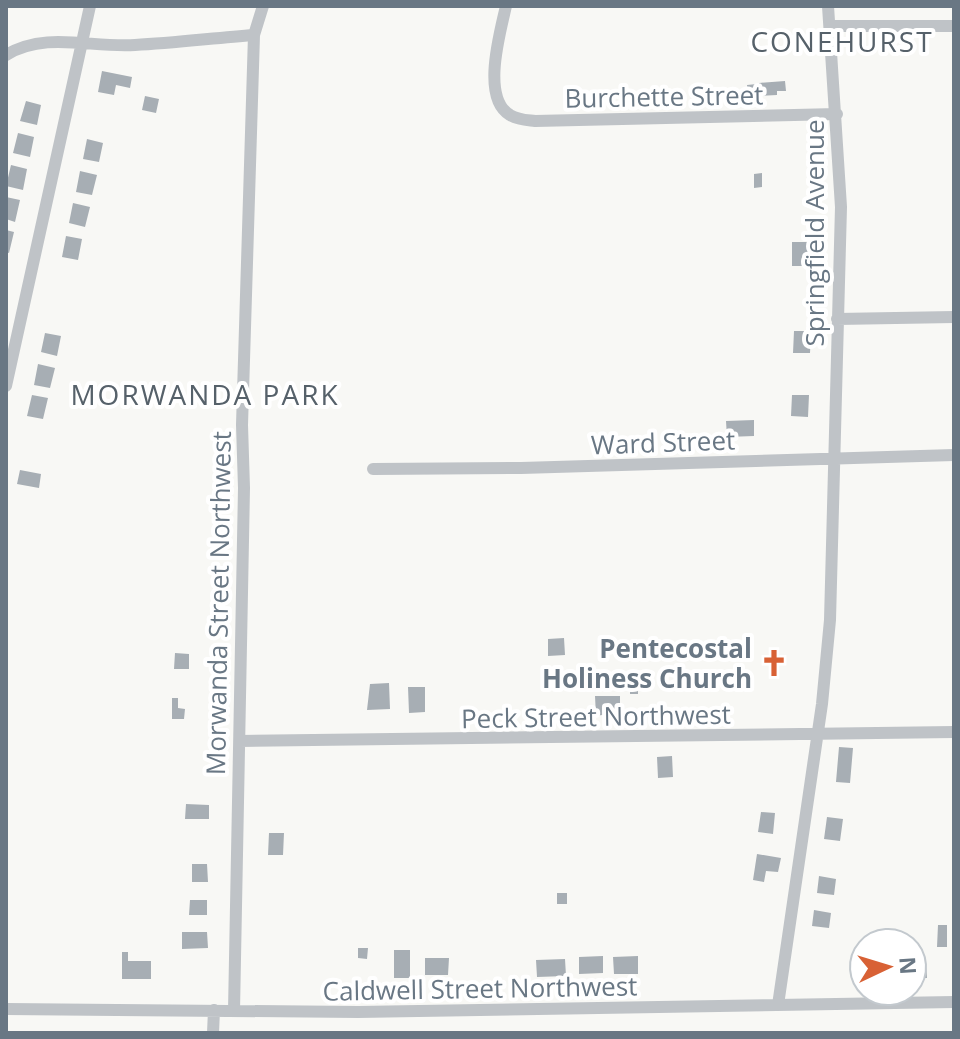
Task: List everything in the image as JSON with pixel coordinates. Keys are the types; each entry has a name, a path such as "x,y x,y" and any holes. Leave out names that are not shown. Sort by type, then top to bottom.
{"street":[{"path":"6,386 90,6"},
{"name":"Morwanda Street Northwest","path":"234,1011 244,488 242,425 254,35 263,6"},
{"name":"Burchette Street","path":"506,6 496,57 495,89 499,103 513,117 535,121 837,114"},
{"name":"Springfield Avenue","path":"778,1005 818,735 830,620 841,207 828,6"},
{"path":"830,26 954,26"},
{"path":"6,55 33,43 49,41 135,45 254,35"},
{"path":"837,319 954,317"},
{"name":"Ward Street","path":"373,469 474,469 954,455"},
{"name":"Peck Street Northwest","path":"240,741 954,732"},
{"name":"Caldwell Street Northwest","path":"6,1009 358,1012 954,1002"},
{"path":"213,1033 214,1010"}],"building":[{"path":"102,71 132,77 130,88 116,85 114,95 98,92"},
{"path":"785,81 786,91 759,96 759,83"},
{"path":"757,84 758,95 748,96 747,85"},
{"path":"145,96 159,99 156,113 142,110"},
{"path":"26,101 41,105 37,125 20,121"},
{"path":"18,133 34,137 30,157 13,153"},
{"path":"87,139 103,143 99,162 83,159"},
{"path":"11,165 27,169 23,190 6,186"},
{"path":"80,171 97,175 92,195 76,192"},
{"path":"762,173 762,187 754,188 754,174"},
{"path":"6,197 20,200 15,222 6,219"},
{"path":"73,203 90,207 85,227 69,223"},
{"path":"6,230 14,232 9,253 6,252"},
{"path":"66,236 82,239 78,260 62,257"},
{"path":"792,242 808,242 808,266 792,266"},
{"path":"794,331 811,331 810,353 793,353"},
{"path":"45,333 61,336 57,356 41,352"},
{"path":"38,364 55,368 50,388 34,385"},
{"path":"32,395 48,398 43,419 27,416"},
{"path":"792,395 809,395 808,417 791,416"},
{"path":"754,420 754,436 727,437 726,421"},
{"path":"20,470 41,474 39,488 17,484"},
{"path":"564,638 565,655 548,656 548,639"},
{"path":"175,653 189,654 189,669 174,669"},
{"path":"630,682 638,682 638,694 630,694"},
{"path":"389,683 390,709 367,710 370,684"},
{"path":"408,687 425,687 425,712 409,713"},
{"path":"595,696 620,696 620,712 596,716"},
{"path":"172,698 178,698 178,708 185,709 184,719 172,719"},
{"path":"839,747 853,748 850,783 836,782"},
{"path":"672,756 673,777 658,778 657,757"},
{"path":"186,804 209,805 209,819 185,819"},
{"path":"761,812 775,813 773,834 758,832"},
{"path":"827,817 843,819 840,841 824,839"},
{"path":"269,833 284,833 283,855 268,855"},
{"path":"757,854 781,858 778,872 766,871 764,882 753,880"},
{"path":"192,864 207,864 208,882 192,882"},
{"path":"819,876 836,879 834,895 817,893"},
{"path":"557,893 567,893 567,904 557,904"},
{"path":"190,900 207,900 207,915 189,915"},
{"path":"814,910 831,913 829,928 812,926"},
{"path":"938,925 947,925 947,947 937,947"},
{"path":"182,932 207,932 208,948 182,949"},
{"path":"358,948 368,948 367,959 358,958"},
{"path":"394,950 410,950 410,978 394,978"},
{"path":"122,952 128,952 128,961 151,961 151,979 122,979"},
{"path":"603,956 603,973 579,974 579,957"},
{"path":"638,956 638,974 614,974 613,957"},
{"path":"425,958 449,958 448,975 425,975"},
{"path":"565,959 566,976 537,977 536,960"}],"place":[{"name":"Pentecostal Holiness Church","path":"774,663"}],"district":[{"name":"CONEHURST","path":"842,41"},
{"name":"MORWANDA PARK","path":"205,394"}]}
